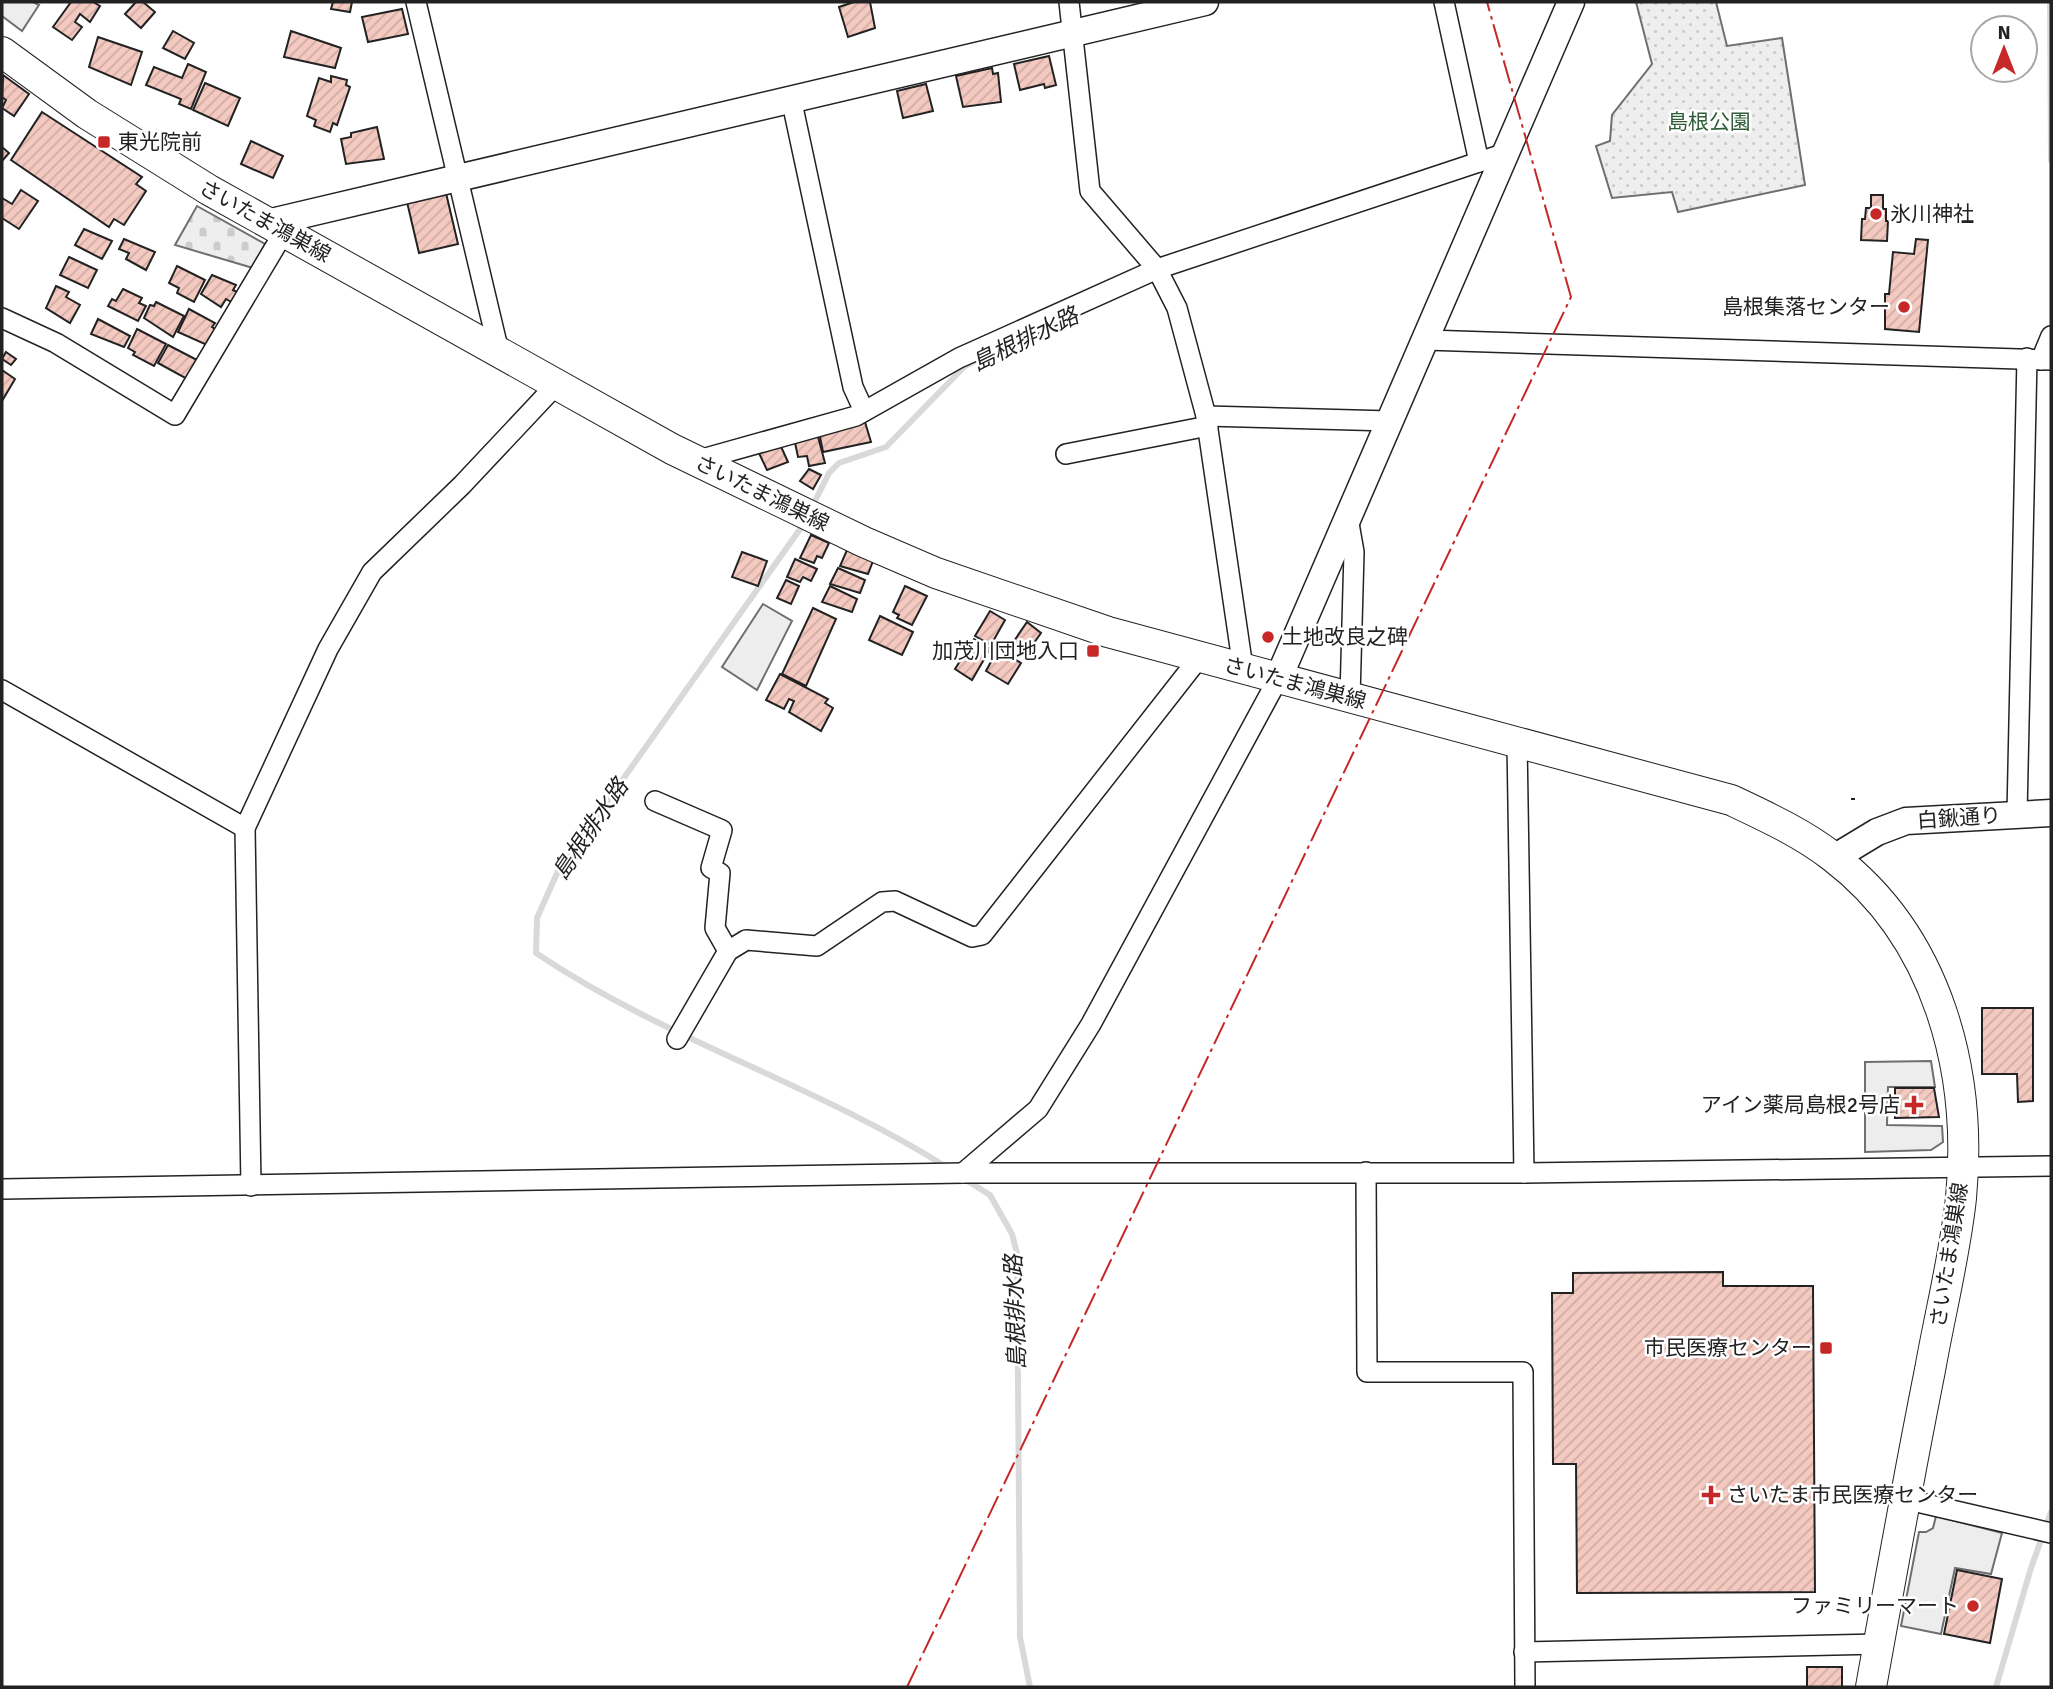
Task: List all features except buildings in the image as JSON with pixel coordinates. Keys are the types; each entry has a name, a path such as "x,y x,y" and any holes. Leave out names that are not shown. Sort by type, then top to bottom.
{"main road":[{"name":"さいたま鴻巣線","path":"2,52 132,143 275,227 695,461 864,542 936,573 1108,632 1731,800 1775,821 1834,858 1895,918 1928,976 1945,1017 1955,1058 1962,1168 1957,1223 1871,1687"}],"street":[{"path":"416,2 499,352"},
{"path":"1069,2 1090,191 1157,270 1168,290 1177,308 1207,421 1243,668"},
{"path":"2,318 56,343 174,415 275,227 456,176 1205,2"},
{"path":"1444,2 1479,162"},
{"path":"963,1173 1038,1109 1091,1024 1279,677 1571,2"},
{"path":"791,98 853,387 864,411"},
{"path":"695,461 864,411 959,358 1157,270 1506,153"},
{"path":"2017,814 2040,360 2051,336"},
{"path":"1426,340 2040,360"},
{"path":"251,1186 245,828 328,649 372,572 462,485 556,384"},
{"path":"1066,454 1207,421 1390,421"},
{"path":"1348,518 1354,552 1350,697"},
{"path":"677,1039 728,951 746,940 817,946 882,902 895,901 972,937 982,935 1199,658"},
{"path":"2,690 245,828"},
{"path":"1517,742 1524,1173"},
{"path":"654,801 722,830 711,868 720,873 715,928 728,951"},
{"name":"白鍬通り","path":"1834,858 1877,832 1906,821 2051,813"},
{"path":"2,1189 963,1173 1524,1173 2051,1166"},
{"path":"1366,1172 1367,1372 1523,1372 1525,1687"},
{"path":"1904,1499 2051,1533"},
{"path":"1524,1651 1879,1644"}],"green space":[{"name":"島根公園","path":"1636,2 1716,2 1727,46 1782,38 1805,185 1678,212 1672,192 1612,198 1596,146 1610,141 1612,115 1652,64"},
{"path":"197,206 265,244 253,268 175,245"}],"shaded area":[{"path":"2,2 33,2 39,5 22,31 2,16"},
{"path":"763,604 792,621 757,690 722,667"},
{"path":"1931,1061 1935,1087 1888,1087 1887,1125 1942,1126 1943,1142 1931,1150 1865,1152 1865,1062"},
{"path":"1936,1516 2002,1533 1991,1574 1955,1568 1941,1634 1901,1626 1919,1532 1933,1528"}],"waterway":[{"path":"2050,2 2051,160"},
{"name":"島根排水路","path":"811,509 829,473 839,463 886,447 965,366 977,360"},
{"name":"島根排水路","path":"805,522 558,871 537,918 536,953 636,1012 846,1112 898,1138 948,1168"},
{"name":"島根排水路","path":"966,1180 990,1195 1012,1234 1017,1253 1020,1637 1030,1687"},
{"path":"1996,1687 2031,1568 2051,1512"}],"power":[{"path":"907,1687 1571,297 1487,2"}],"place":[{"name":"東光院前","path":"104,142"},
{"name":"氷川神社","path":"1876,214"},
{"name":"島根集落センター","path":"1904,307"},
{"name":"土地改良之碑","path":"1268,637"},
{"name":"加茂川団地入口","path":"1093,651"},
{"name":"アイン薬局島根2号店","path":"1914,1105"},
{"name":"市民医療センター","path":"1826,1348"},
{"name":"さいたま市民医療センター","path":"1711,1495"},
{"name":"ファミリーマート","path":"1973,1606"}]}
